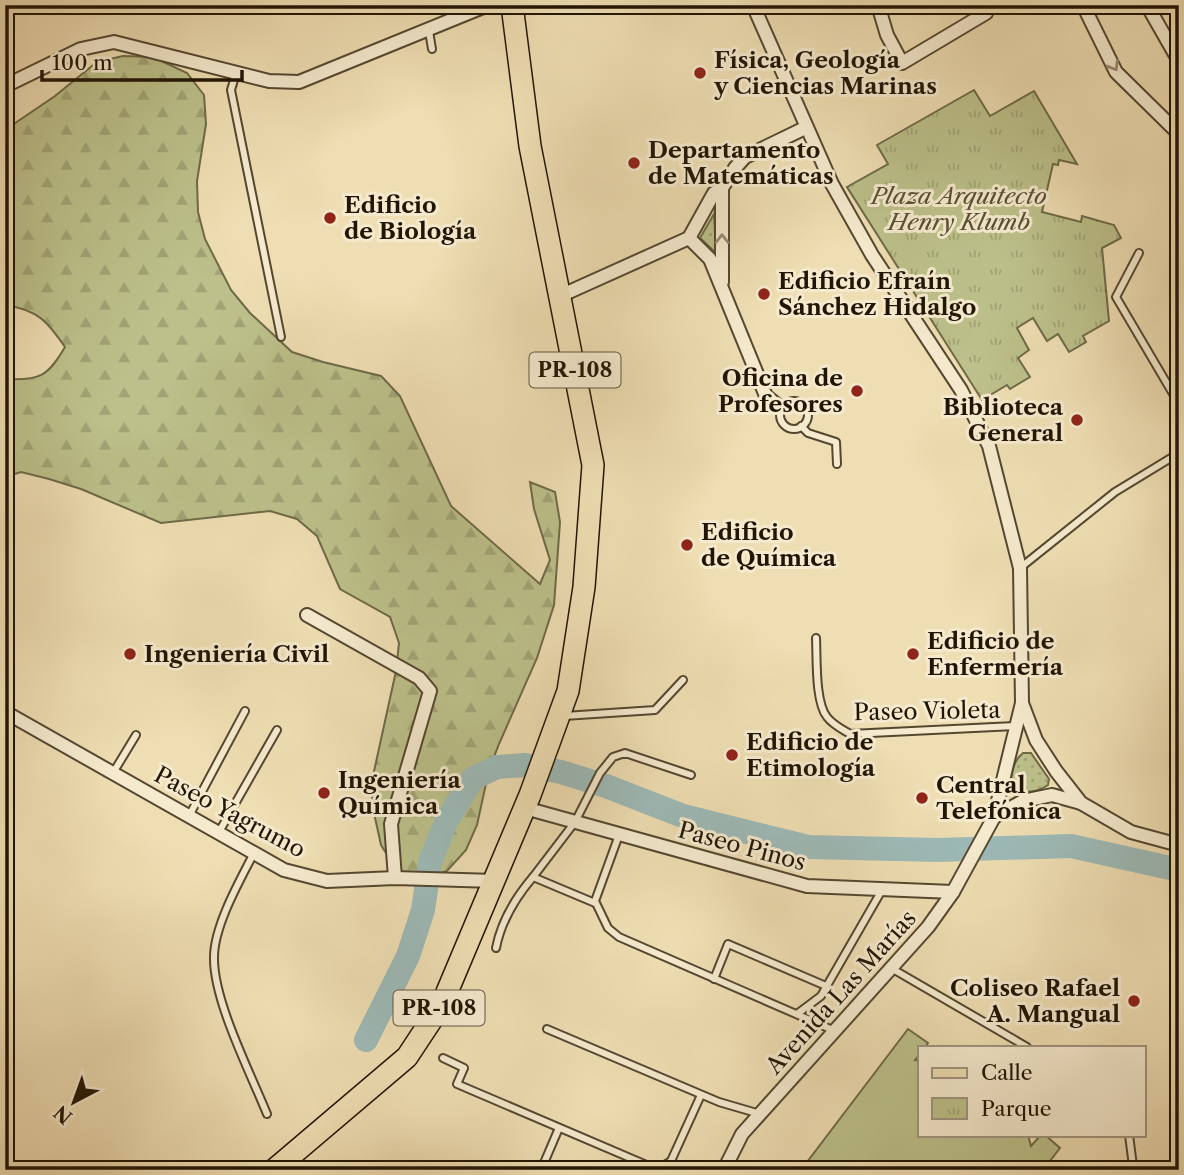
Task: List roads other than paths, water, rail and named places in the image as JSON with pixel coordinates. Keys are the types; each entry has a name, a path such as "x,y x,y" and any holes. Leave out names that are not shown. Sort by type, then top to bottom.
{"main road":[{"name":"PR-108","path":"274,1170 407,1057 442,1004 495,881 568,691 584,587 593,465 530,146 512,5"}],"street":[{"path":"5,86 81,49 114,42 270,81 299,82 488,5"},
{"path":"753,5 832,184 872,255 961,390 989,446 1020,568 1022,703 994,817"},
{"path":"878,5 887,35 902,63 986,13 983,5"},
{"path":"1083,5 1116,72 1178,129"},
{"path":"1147,5 1179,61"},
{"path":"560,296 689,238 715,193 745,158 805,128"},
{"path":"722,188 723,289"},
{"path":"689,238 710,260 766,396 781,408"},
{"path":"307,615 419,678 430,691 391,824 395,878"},
{"path":"1022,703 1036,740 1080,803"},
{"name":"Paseo Yagrumo","path":"5,712 284,870 327,881 395,878 495,881"},
{"path":"994,817 1023,801 1052,795 1080,803 1131,832 1179,845"},
{"name":"Paseo Pinos","path":"527,801 575,821 619,835 807,886 953,892"},
{"name":"Avenida Las Marías","path":"724,1170 742,1134 929,927 953,892 981,836 994,817"}],"lane":[{"path":"429,31 432,49"},
{"path":"236,73 231,90 281,337"},
{"path":"1139,253 1116,297 1179,404"},
{"path":"797,400 806,406 809,415 806,424 795,429 784,426 779,418 781,408 788,401 797,400"},
{"path":"801,426 808,433 836,442 837,464"},
{"path":"1020,568 1115,492 1179,453"},
{"name":"Paseo Violeta","path":"816,638 820,703 825,716 850,734 1017,726"},
{"path":"556,725 655,710 683,680"},
{"path":"189,816 246,711"},
{"path":"219,832 277,730"},
{"path":"113,773 136,735"},
{"path":"496,947 506,918 522,891 575,821 600,773 613,757 625,753 691,775"},
{"path":"595,903 619,835"},
{"path":"254,853 228,904 214,955 216,985 267,1114"},
{"path":"533,877 595,903 608,928 619,937 835,1031"},
{"path":"797,1014 821,996 883,888"},
{"path":"714,978 728,944 826,986"},
{"path":"891,968 1025,1046"},
{"path":"547,1029 701,1095 760,1114"},
{"path":"443,1058 464,1068 457,1084 645,1168 660,1168 671,1161 701,1095"},
{"path":"541,1170 559,1128"},
{"path":"1129,1136 1132,1170"}],"waterway":[{"path":"366,1040 408,956 423,910 430,862 446,822 472,779 497,767 525,765 561,772 683,816 808,847 938,850 1071,846 1179,870"}],"place":[{"name":"Física, Geología y Ciencias Marinas","path":"700,73"},
{"name":"Departamento de Matemáticas","path":"634,163"},
{"name":"Edificio de Biología","path":"330,218"},
{"name":"Edificio Efraín Sánchez Hidalgo","path":"764,294"},
{"name":"Oficina de Profesores","path":"857,391"},
{"name":"Biblioteca General","path":"1077,420"},
{"name":"Edificio de Química","path":"687,545"},
{"name":"Ingeniería Civil","path":"130,654"},
{"name":"Edificio de Enfermería","path":"913,654"},
{"name":"Edificio de Etimología","path":"732,755"},
{"name":"Ingeniería Química","path":"324,793"},
{"name":"Central Telefónica","path":"922,798"},
{"name":"Coliseo Rafael A. Mangual","path":"1134,1001"}],"park label":[{"name":"Plaza Arquitecto Henry Klumb","path":"959,209"}]}
